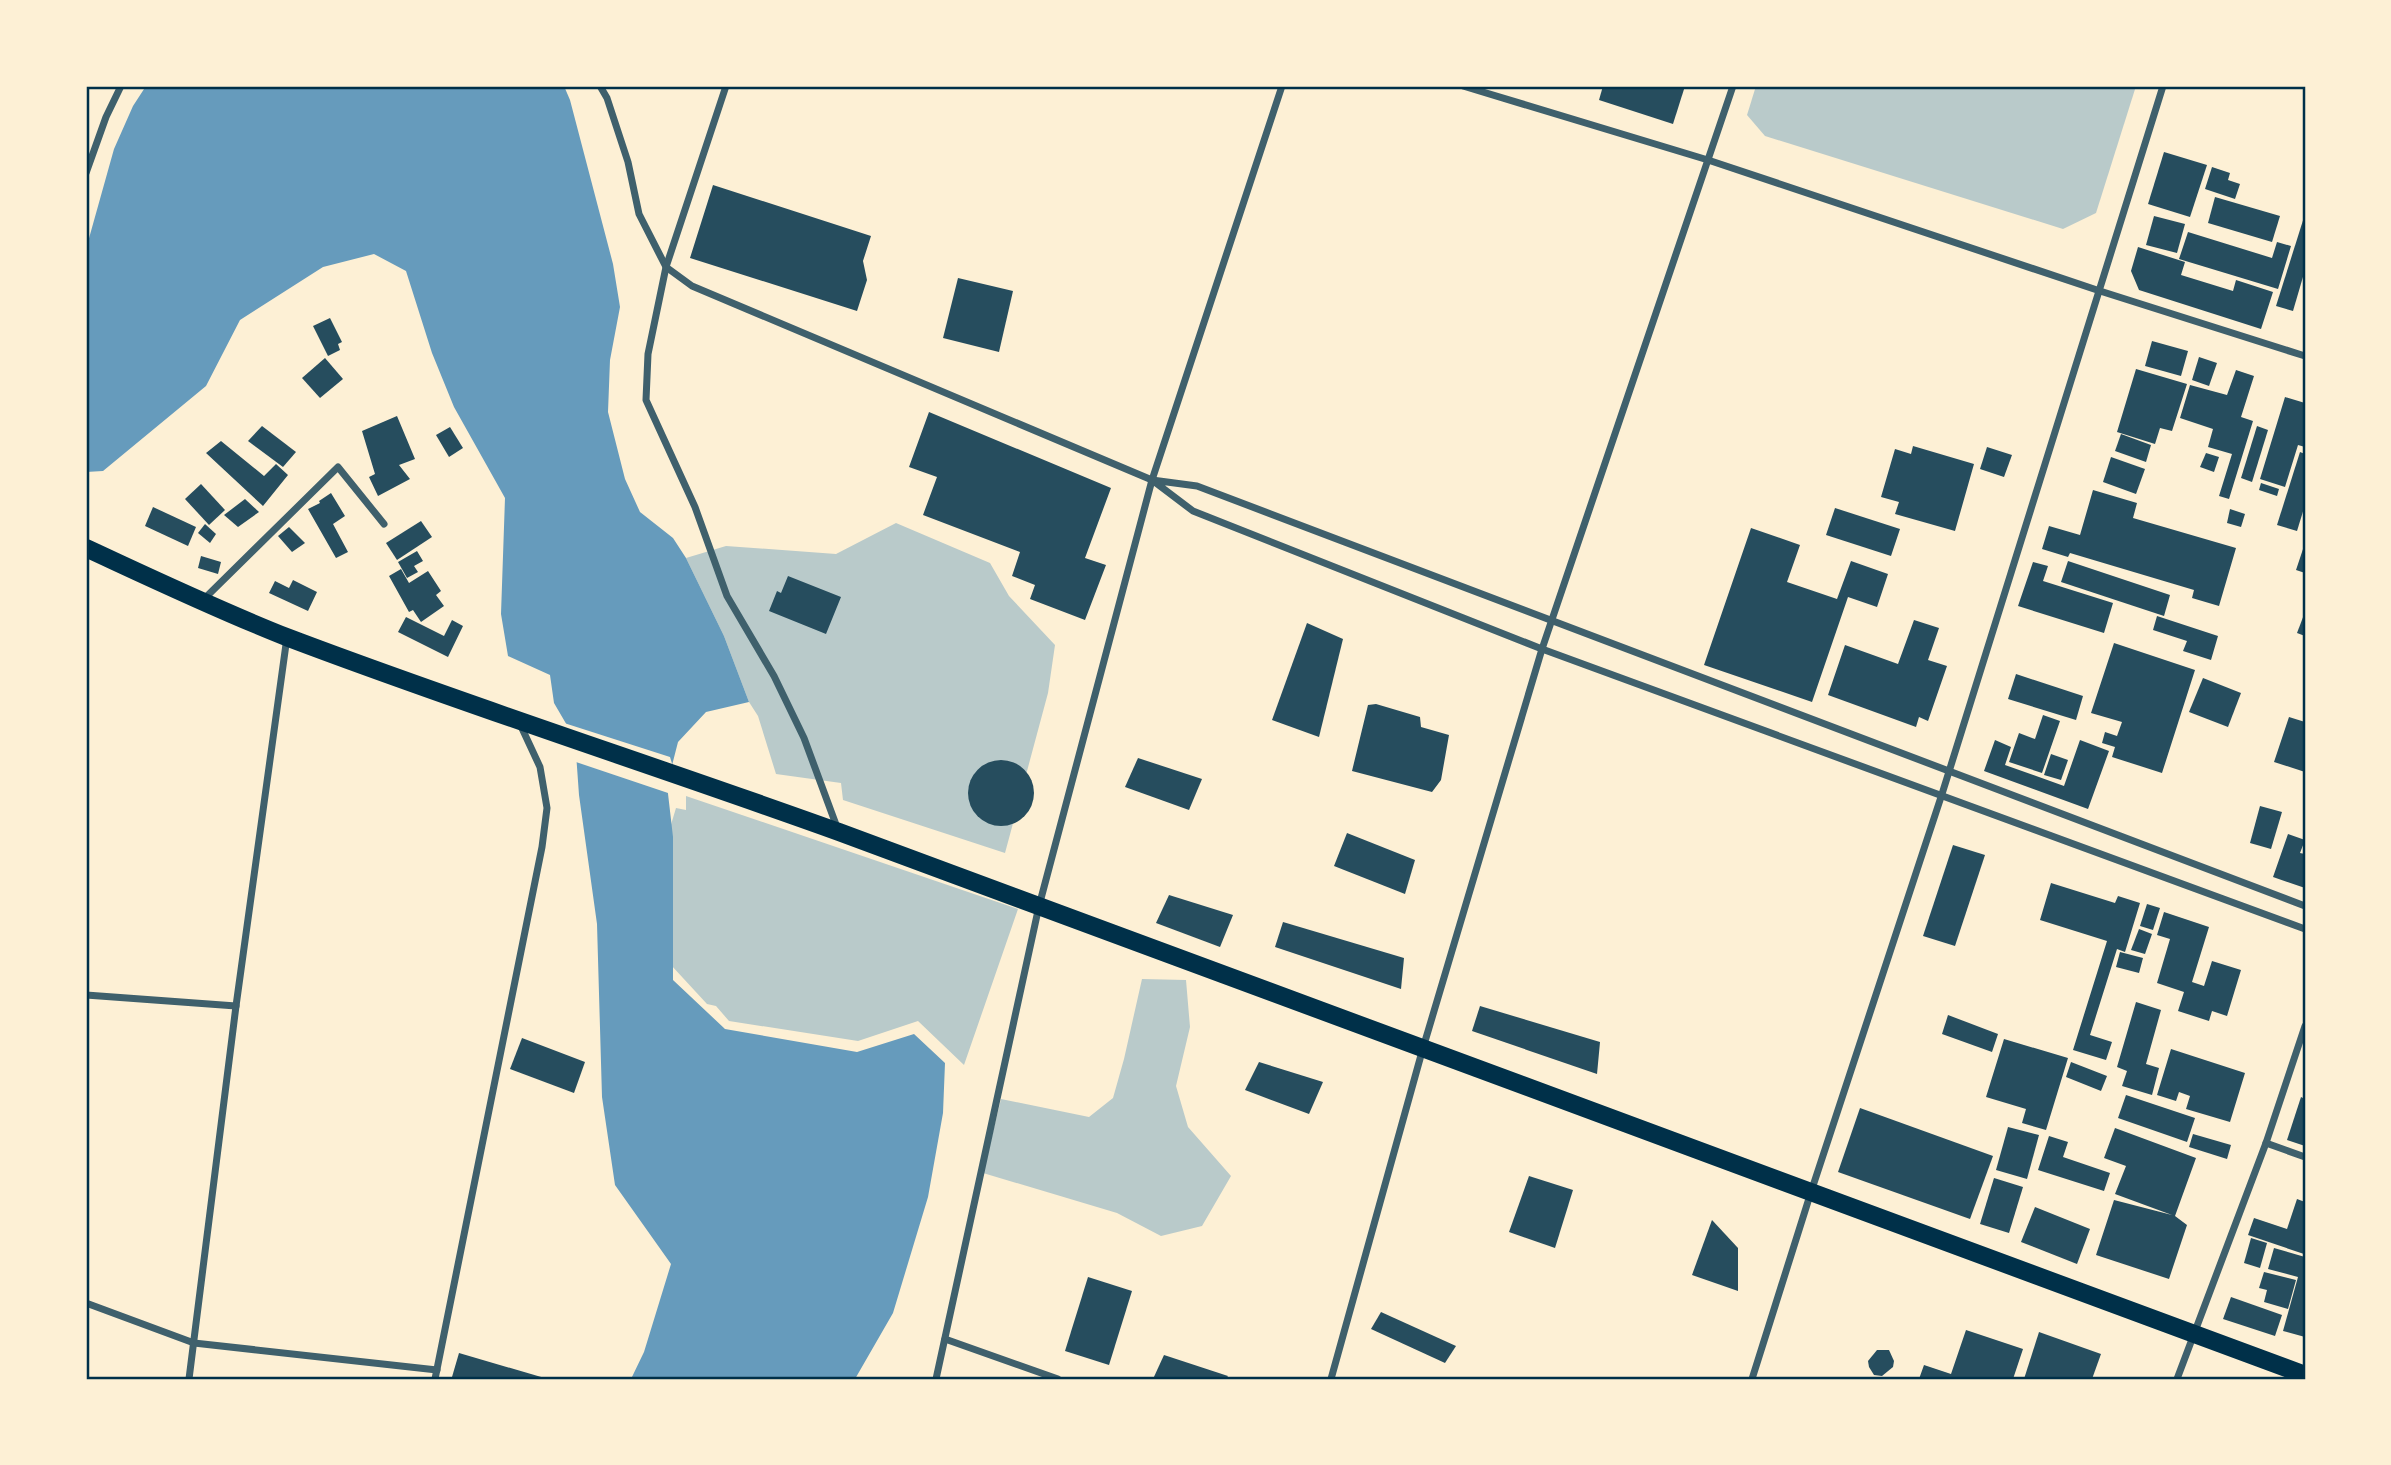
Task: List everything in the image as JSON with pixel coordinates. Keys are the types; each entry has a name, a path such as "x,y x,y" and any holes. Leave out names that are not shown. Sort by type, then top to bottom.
{"main road":[{"path":"86,548 287,637 524,723 839,832 2305,1375"}],"street":[{"path":"86,173 106,117 121,86"},
{"path":"600,86 607,98 628,162 639,214 666,267 692,286 1152,480 1193,511 1542,649 2305,929"},
{"path":"726,86 666,267 648,354 646,400 695,507 727,596 774,676 804,738 839,832"},
{"path":"936,1379 1040,906 1152,480 1282,86"},
{"path":"1463,86 1708,160 2100,291 2305,356"},
{"path":"1331,1379 1423,1048 1542,649 1732,86"},
{"path":"1752,1379 1942,794 2163,86"},
{"path":"202,601 338,467 384,524"},
{"path":"1152,480 1197,486 2305,906"},
{"path":"189,1379 236,1006 287,637"},
{"path":"435,1379 540,860 547,808 540,766 524,723"},
{"path":"86,995 236,1006"},
{"path":"2177,1379 2266,1143 2305,1026"},
{"path":"2266,1143 2305,1157"},
{"path":"86,1303 194,1343 437,1370"},
{"path":"945,1339 1058,1379"}],"shaded area":[{"path":"1756,86 2136,86 2096,213 2063,229 1765,136 1747,115"},
{"path":"896,523 990,563 1009,596 1055,645 1048,693 1005,853 843,800 841,783 776,774 758,716 749,702 724,636 686,558 726,546 836,554"},
{"path":"686,796 1018,909 964,1065 918,1021 858,1041 729,1021 716,1006 707,1004 659,952 664,848 676,808 686,810"},
{"path":"1142,979 1186,980 1190,1027 1176,1086 1188,1127 1231,1176 1202,1226 1161,1236 1117,1213 983,1173 1001,1099 1089,1117 1113,1098"}],"water":[{"path":"146,86 564,86 613,264 620,307 610,360 608,412 625,479 640,512 673,538 686,558 724,636 749,702 706,712 678,742 667,785 673,837 673,980 725,1029 857,1052 914,1034 945,1063 943,1113 928,1197 893,1313 855,1379 631,1379 644,1352 671,1264 615,1185 602,1097 597,924 579,795 575,739 554,703 550,675 508,656 501,614 505,498 454,407 432,353 406,271 374,254 323,267 240,320 206,386 103,471 86,472 86,249 114,149 133,106"}],"pier":[{"path":"561,722 670,757 674,770 670,785 671,794 573,761 571,740"}],"building":[{"path":"1603,86 1685,86 1673,124 1599,100"},
{"path":"2164,152 2207,165 2190,217 2148,204"},
{"path":"2212,167 2230,173 2228,180 2240,184 2235,199 2205,189"},
{"path":"713,185 871,236 863,261 867,280 857,311 690,258"},
{"path":"2215,197 2280,216 2272,242 2208,223"},
{"path":"2305,214 2305,270 2293,311 2276,306"},
{"path":"2154,216 2185,224 2177,253 2146,245"},
{"path":"2188,232 2272,258 2277,242 2291,246 2278,289 2179,259"},
{"path":"2138,247 2185,262 2181,275 2233,291 2236,280 2273,292 2261,329 2139,290 2131,271"},
{"path":"958,278 1013,291 999,352 943,338"},
{"path":"330,318 342,342 338,344 340,350 328,356 313,326"},
{"path":"2152,341 2188,351 2181,376 2145,366"},
{"path":"2199,357 2217,363 2209,386 2192,380"},
{"path":"325,358 343,379 320,398 302,378"},
{"path":"2136,369 2187,384 2172,431 2160,428 2155,444 2117,432"},
{"path":"2236,370 2254,376 2241,417 2253,421 2229,499 2219,496 2232,454 2208,447 2213,429 2180,418 2190,385 2227,395"},
{"path":"2285,397 2305,403 2305,447 2298,445 2285,487 2260,479"},
{"path":"929,412 1111,488 1085,558 1106,565 1085,620 1030,599 1035,585 1012,576 1020,552 923,515 937,477 909,467"},
{"path":"397,416 415,459 399,465 410,479 378,496 369,477 375,474 362,431"},
{"path":"262,426 296,452 283,467 248,441"},
{"path":"2257,426 2268,430 2252,482 2241,478"},
{"path":"450,427 463,448 449,457 436,435"},
{"path":"2121,434 2151,445 2146,462 2115,451"},
{"path":"221,441 264,476 276,464 288,475 263,506 206,453"},
{"path":"1913,446 1974,464 1955,531 1895,514 1899,502 1881,497 1895,449 1911,454"},
{"path":"1987,447 2012,455 2004,477 1980,469"},
{"path":"2300,452 2305,454 2305,505 2297,531 2277,525"},
{"path":"2206,453 2219,457 2214,472 2200,467"},
{"path":"2111,457 2145,469 2136,494 2103,482"},
{"path":"2261,483 2279,489 2277,496 2259,490"},
{"path":"201,484 225,510 209,525 185,499"},
{"path":"2093,490 2137,503 2133,518 2236,548 2219,606 2192,598 2194,590 2070,553 2068,557 2042,549 2049,526 2080,535"},
{"path":"331,493 345,516 333,524 348,552 336,558 308,509"},
{"path":"245,499 259,512 238,527 224,515"},
{"path":"153,507 196,527 188,546 145,526"},
{"path":"1835,508 1900,529 1891,556 1826,535"},
{"path":"2230,509 2245,514 2241,527 2227,523"},
{"path":"421,521 432,537 397,560 386,543"},
{"path":"205,524 216,534 210,543 198,533"},
{"path":"289,527 305,543 292,552 278,536"},
{"path":"1751,528 1800,545 1787,582 1837,599 1851,561 1888,574 1877,607 1848,597 1812,702 1704,665"},
{"path":"2305,549 2305,573 2296,570"},
{"path":"417,551 423,561 414,566 418,572 407,578 398,562"},
{"path":"201,556 221,562 218,574 198,568"},
{"path":"2068,561 2170,595 2164,616 2061,582"},
{"path":"2033,562 2048,566 2043,581 2113,603 2104,633 2018,606"},
{"path":"401,569 409,583 428,571 441,591 436,595 444,606 421,622 413,610 409,612 389,576"},
{"path":"788,576 841,597 826,634 769,611 777,591 781,593"},
{"path":"293,580 317,592 308,611 269,593 275,581 289,588"},
{"path":"2305,612 2305,636 2297,633"},
{"path":"2157,616 2218,636 2211,660 2183,651 2187,641 2153,630"},
{"path":"406,617 444,636 452,620 463,626 448,657 398,632"},
{"path":"1914,620 1939,628 1928,660 1947,666 1928,721 1919,717 1916,727 1828,695 1845,645 1898,664"},
{"path":"1307,623 1343,639 1319,737 1272,720"},
{"path":"2114,643 2195,670 2162,773 2112,757 2115,747 2102,743 2105,732 2117,736 2122,722 2091,713"},
{"path":"2016,674 2083,696 2076,720 2008,699"},
{"path":"2203,678 2241,693 2228,727 2189,712"},
{"path":"1376,704 1420,717 1421,727 1449,735 1441,780 1432,792 1352,771 1368,705"},
{"path":"2043,715 2060,721 2042,773 2009,762 2019,733 2035,739"},
{"path":"2289,717 2305,722 2305,772 2274,762"},
{"path":"1995,740 2011,747 2005,765 2064,786 2080,740 2109,751 2088,809 1984,771"},
{"path":"2051,754 2068,760 2061,780 2044,775"},
{"path":"1138,758 1202,779 1189,810 1125,787"},
{"path":"995,760 1007,760 1019,765 1029,775 1034,793 1032,806 1019,821 1007,826 995,826 983,821 973,811 968,799 968,787 973,775 983,765"},
{"path":"2260,806 2282,812 2271,849 2250,843"},
{"path":"1347,833 1415,860 1405,894 1334,866"},
{"path":"2288,834 2305,840 2300,853 2305,854 2305,888 2273,877"},
{"path":"1953,845 1985,855 1955,946 1923,936"},
{"path":"2051,883 2115,903 2118,896 2140,903 2125,952 2117,949 2090,1035 2112,1042 2106,1060 2073,1050 2107,941 2040,920"},
{"path":"1169,895 1233,915 1220,947 1156,923"},
{"path":"2147,904 2160,908 2153,930 2140,926"},
{"path":"2164,912 2209,927 2192,982 2204,986 2212,961 2241,970 2227,1016 2212,1011 2209,1021 2178,1011 2184,992 2157,983 2170,939 2157,935"},
{"path":"1283,922 1404,958 1401,989 1275,947"},
{"path":"2139,929 2152,934 2145,954 2131,950"},
{"path":"2120,952 2143,958 2139,973 2116,967"},
{"path":"2136,1002 2161,1010 2146,1064 2159,1068 2152,1095 2122,1086 2127,1071 2117,1067"},
{"path":"1480,1006 1600,1042 1597,1074 1472,1031"},
{"path":"1948,1015 1998,1034 1992,1052 1942,1034"},
{"path":"522,1038 585,1062 574,1093 510,1069"},
{"path":"2004,1039 2068,1058 2046,1130 2022,1123 2026,1109 1986,1097"},
{"path":"2171,1049 2245,1073 2230,1122 2186,1109 2190,1096 2179,1092 2176,1101 2157,1095"},
{"path":"1259,1062 1323,1082 1309,1114 1245,1090"},
{"path":"2071,1062 2107,1076 2101,1091 2066,1077"},
{"path":"2126,1095 2195,1118 2187,1142 2118,1118"},
{"path":"2301,1097 2305,1099 2305,1146 2287,1140"},
{"path":"1860,1108 1993,1156 1970,1219 1838,1172"},
{"path":"2008,1127 2039,1135 2027,1179 1996,1170"},
{"path":"2115,1128 2196,1158 2175,1216 2187,1225 2169,1279 2096,1255 2114,1200 2172,1215 2115,1194 2126,1166 2104,1158"},
{"path":"2193,1134 2231,1145 2227,1159 2189,1147"},
{"path":"2049,1136 2068,1142 2063,1157 2110,1173 2104,1191 2038,1170"},
{"path":"1529,1176 1573,1190 1555,1248 1509,1232"},
{"path":"1994,1178 2023,1187 2009,1233 1980,1224"},
{"path":"2297,1199 2305,1202 2304,1254 2248,1235 2254,1218 2287,1229"},
{"path":"2035,1207 2090,1229 2077,1264 2021,1242"},
{"path":"1712,1220 1738,1248 1738,1291 1692,1275"},
{"path":"2251,1238 2267,1243 2260,1268 2244,1263"},
{"path":"2274,1248 2305,1257 2305,1337 2283,1331 2298,1277 2268,1269"},
{"path":"2264,1272 2296,1280 2288,1309 2264,1302 2267,1290 2259,1288"},
{"path":"1088,1277 1132,1291 1109,1365 1065,1351"},
{"path":"2231,1297 2282,1315 2275,1336 2223,1319"},
{"path":"1381,1312 1456,1346 1445,1363 1371,1329"},
{"path":"1966,1330 2023,1349 2013,1379 1919,1379 1924,1365 1951,1374"},
{"path":"2039,1332 2101,1354 2092,1379 2024,1379"},
{"path":"1877,1350 1889,1350 1894,1361 1893,1367 1882,1376 1874,1375 1869,1367 1868,1361"},
{"path":"459,1353 548,1379 457,1379 452,1377"},
{"path":"1164,1355 1228,1376 1226,1379 1153,1379"}]}
